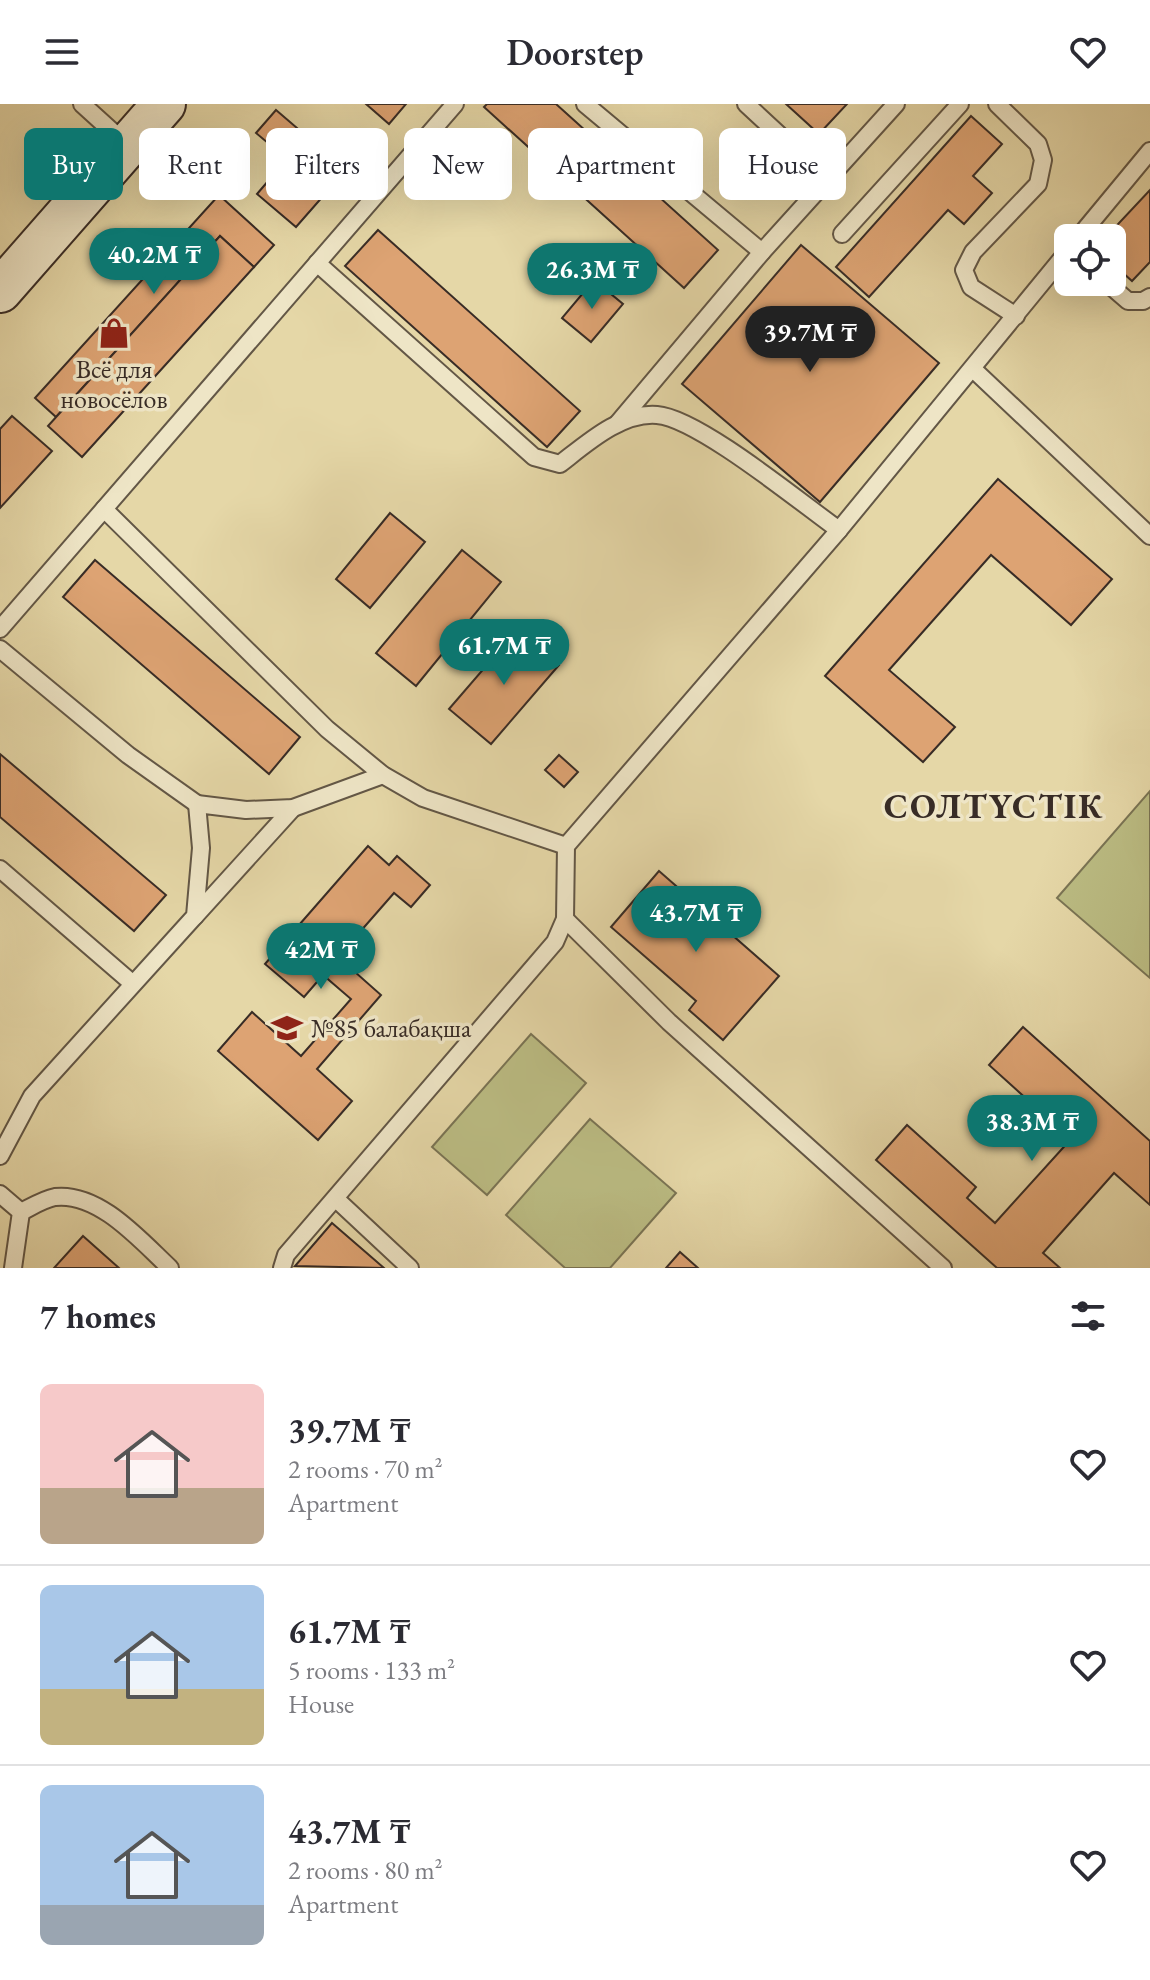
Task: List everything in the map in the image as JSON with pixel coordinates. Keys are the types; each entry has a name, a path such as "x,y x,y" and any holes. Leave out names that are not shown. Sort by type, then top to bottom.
{"main road":[{"path":"0,291 164,104"}],"lane":[{"path":"82,104 127,145"},
{"path":"1,627 455,104"},
{"path":"585,104 762,252"},
{"path":"746,104 772,128"},
{"path":"846,158 896,104"},
{"path":"842,234 960,104"},
{"path":"997,104 1038,144 1043,160 1038,184 973,252 964,270 971,287 1016,316"},
{"path":"1090,224 1150,151"},
{"path":"317,263 534,457 560,464 618,423 808,200"},
{"path":"282,1268 286,1255 548,950 565,919 566,846 839,530 1054,268"},
{"path":"1122,296 1128,301 1143,301 1150,297"},
{"path":"973,369 1150,536"},
{"path":"618,423 656,415 690,424 839,530"},
{"path":"104,509 327,729 383,775 423,798 566,846"},
{"path":"0,649 107,738 197,804 246,810 293,808 383,775"},
{"path":"195,916 201,848 197,804"},
{"path":"0,1156 32,1096 293,808"},
{"path":"0,869 132,983"},
{"path":"565,919 669,1022 943,1268"},
{"path":"0,1194 21,1212"},
{"path":"21,1212 52,1197 75,1197 93,1203 170,1268"},
{"path":"336,1199 410,1268"},
{"path":"13,1268 21,1212"}],"green space":[{"path":"1150,791 1150,978 1057,898"},
{"path":"531,1034 586,1083 487,1195 432,1147"},
{"path":"590,1119 676,1193 610,1268 565,1268 506,1215"}],"building":[{"path":"366,104 406,104 389,124"},
{"path":"487,104 556,104 583,128 528,128 528,147 512,132 512,128 507,128 484,107"},
{"path":"786,104 847,104 825,128 812,128"},
{"path":"276,110 297,128 266,128 266,141 256,133"},
{"path":"971,116 1002,144 973,176 992,193 964,224 948,210 869,297 836,267"},
{"path":"266,184 266,200 320,200 296,227 257,194"},
{"path":"1150,190 1150,262 1132,281 1126,276 1126,224 1118,224"},
{"name":"Всё для новосёлов","path":"214,200 224,200 274,245 254,267 220,236 56,417 35,398"},
{"path":"587,200 663,200 718,250 684,288"},
{"path":"378,230 580,411 547,447 345,266"},
{"path":"220,236 254,267 82,457 48,426"},
{"path":"801,245 939,363 820,502 682,384"},
{"path":"594,280 623,304 591,342 562,318"},
{"path":"12,416 52,451 0,508 0,429"},
{"path":"998,479 1112,579 1071,625 991,555 889,670 955,727 923,762 825,676"},
{"path":"390,513 425,542 370,608 336,579"},
{"path":"462,550 501,582 416,686 376,653"},
{"path":"95,560 300,737 269,774 63,597"},
{"path":"518,629 559,665 491,744 449,709"},
{"path":"0,754 166,895 134,931 0,817"},
{"path":"559,755 578,772 564,787 545,770"},
{"path":"368,846 389,865 397,856 430,885 411,907 394,893 338,957 381,995 317,1069 352,1101 318,1140 218,1051 252,1012 301,1056 351,999 323,975 304,997 265,964"},
{"path":"659,871 779,976 723,1040 689,1010 696,1001 611,927"},
{"path":"1023,1027 1150,1141 1150,1205 1114,1173 1043,1253 1060,1268 997,1268 876,1160 907,1125 976,1187 967,1198 995,1223 1071,1139 989,1065"},
{"path":"332,1223 384,1268 295,1266"},
{"path":"83,1236 119,1268 54,1268"},
{"path":"680,1252 698,1268 666,1268"}],"place":[{"name":"Всё для новосёлов","path":"114,333"},
{"name":"№85 балабақша","path":"287,1028"}],"district":[{"name":"СОЛТҮСТІК","path":"994,806"}]}
